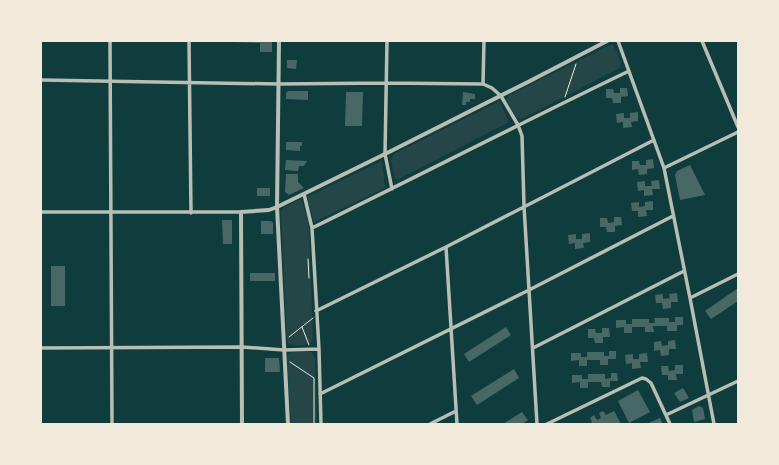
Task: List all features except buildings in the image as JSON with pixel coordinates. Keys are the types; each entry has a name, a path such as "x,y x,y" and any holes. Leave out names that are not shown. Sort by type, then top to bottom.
{"street":[{"path":"110,41 112,424"},
{"path":"188,41 191,213"},
{"path":"279,41 277,207 288,424"},
{"path":"387,41 385,154 392,189"},
{"path":"483,84 484,41"},
{"path":"41,212 191,213 269,210 501,96 607,41"},
{"path":"618,41 664,168 714,424"},
{"path":"702,41 738,127"},
{"path":"312,228 629,71"},
{"path":"41,80 278,84 483,84 498,92 518,125 522,136 524,206 537,424"},
{"path":"664,168 738,132"},
{"path":"316,311 446,247 654,140"},
{"path":"304,194 312,228 322,424"},
{"path":"241,212 242,424"},
{"path":"320,394 529,290 673,216"},
{"path":"446,247 457,424"},
{"path":"533,348 684,271"},
{"path":"690,298 738,274"},
{"path":"41,348 242,347 284,350 318,349"},
{"path":"547,424 639,379 646,379 651,383 670,424"},
{"path":"666,415 738,381"},
{"path":"430,424 456,411"}],"path":[{"path":"563,103 578,57"},
{"path":"284,341 312,319 316,318"},
{"path":"302,327 311,349"},
{"path":"285,358 314,378 314,424"}],"shaded area":[{"path":"612,44 621,63 618,69 521,119 516,117 507,100 508,96"},
{"path":"500,102 508,120 507,123 399,179 395,179 391,160 394,154"},
{"path":"382,161 385,188 314,222 307,197"},
{"path":"300,199 308,221 313,338 311,343 305,345 294,345 288,343 287,340 281,212 283,208"},
{"path":"293,352 311,352 315,359 317,424 291,424 287,357"}]}
